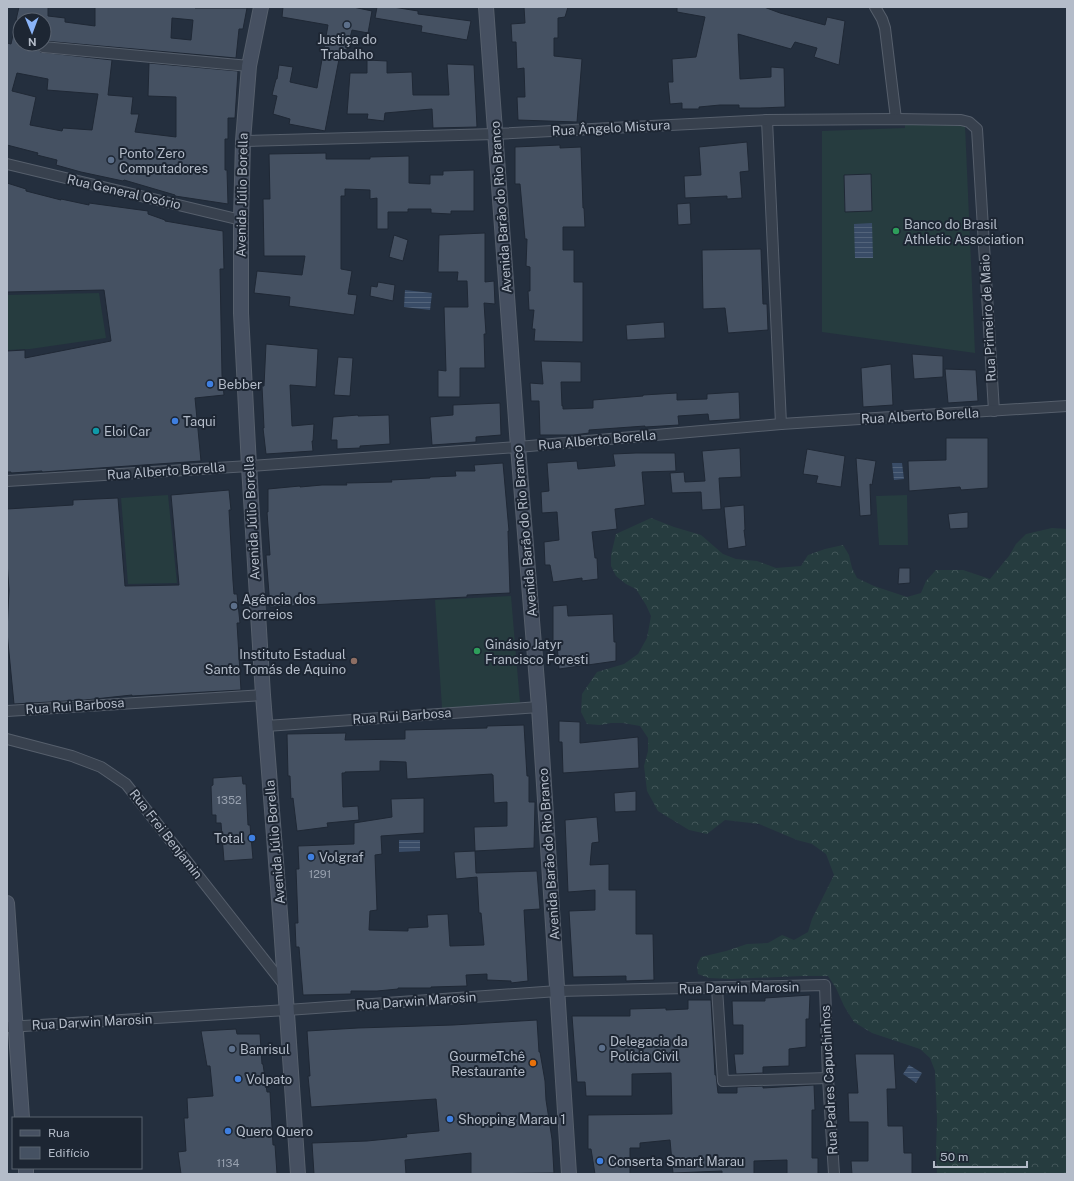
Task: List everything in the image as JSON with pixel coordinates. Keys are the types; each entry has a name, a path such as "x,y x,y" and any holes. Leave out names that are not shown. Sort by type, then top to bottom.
{"main road":[{"name":"Avenida Júlio Borella","path":"261,7 249,66 243,141 241,313 263,695 298,1174"},
{"name":"Avenida Barão do Rio Branco","path":"486,7 518,447 539,707 569,1174"},
{"path":"7,903 11,1027 22,1117"}],"street":[{"path":"875,7 885,28 896,119"},
{"path":"52,48 249,66"},
{"path":"767,120 781,424"},
{"name":"Rua Ângelo Mistura","path":"243,141 495,134 767,120 961,120 969,122 977,129"},
{"name":"Rua Primeiro de Maio","path":"977,129 994,412"},
{"name":"Rua General Osório","path":"7,164 241,220"},
{"name":"Rua Alberto Borella","path":"7,481 518,447 781,424 994,412 1067,406"},
{"name":"Rua Rui Barbosa","path":"7,711 263,695"},
{"name":"Rua Rui Barbosa","path":"266,726 539,707"},
{"name":"Rua Frei Benjamin","path":"7,739 72,756 101,767 126,784 285,986"},
{"name":"Rua Darwin Marosin","path":"11,1027 558,991 825,986"},
{"name":"Rua Padres Capuchinhos","path":"825,986 828,1078 834,1174"},
{"path":"717,988 723,1081 828,1078"}],"green space":[{"name":"Banco do Brasil Athletic Association","path":"952,123 953,126 965,125 975,353 822,332 822,131 905,128 905,124"},
{"path":"99,293 106,338 30,349 7,350 7,295"},
{"path":"168,495 177,583 128,584 121,498"},
{"path":"907,495 908,545 879,545 876,496"},
{"path":"651,518 701,535 723,554 736,559 757,561 776,568 801,566 808,555 843,545 849,555 852,568 857,578 874,586 907,597 921,593 926,581 936,570 963,570 990,579 1009,556 1016,544 1026,534 1052,528 1067,529 1067,1174 937,1174 935,1071 930,1058 920,1049 872,1033 854,1022 828,976 730,979 709,978 698,974 697,965 701,957 747,944 768,943 782,935 794,940 808,932 812,919 834,875 826,854 812,844 797,840 759,824 725,820 707,834 689,830 658,811 647,791 644,766 648,751 648,738 640,726 623,723 600,725 587,724 581,712 582,694 597,672 624,664 638,654 647,638 651,616 636,589 626,584 616,576 611,566 611,555 616,534"},
{"name":"Ginásio Jatyr Francisco Foresti","path":"511,596 520,703 442,708 435,600"}],"water":[{"path":"872,223 873,258 855,258 854,224"},
{"path":"405,290 432,293 430,310 404,307"},
{"path":"892,463 902,463 904,479 894,480"},
{"path":"399,840 420,840 420,851 399,852"},
{"path":"909,1065 922,1073 916,1083 903,1074"}],"building":[{"path":"19,7 48,7 48,12 18,12"},
{"path":"95,7 247,8 243,29 239,29 236,58 52,42 52,16 65,18 65,22 95,26","holes":["172,18 193,20 191,40 171,38"]},
{"path":"283,7 353,7 372,11 368,33 352,30 347,50 341,49 325,131 289,124 290,119 273,114 277,96 272,95 277,79 279,65 293,67 290,82 317,88 328,25 282,17"},
{"path":"377,7 393,7 418,11 418,14 471,21 467,40 421,32 422,26 375,18"},
{"path":"524,7 568,7 565,17 558,18 558,38 554,38 554,56 582,59 577,122 518,120 517,97 525,97 524,68 517,69 516,42 512,42 511,24 525,23"},
{"path":"677,7 764,7 780,13 825,25 827,17 845,21 839,65 814,57 817,48 795,42 791,49 738,34 740,79 771,77 771,67 784,68 785,107 739,108 739,105 720,105 699,107 699,109 682,109 682,103 670,104 668,82 673,82 672,59 696,57 705,17 677,12"},
{"path":"12,40 12,52 40,52 112,60 108,95 133,97 131,114 139,114 135,132 176,137 176,97 148,96 149,63 238,71 235,118 228,118 228,139 225,139 225,170 227,170 228,204 175,196 124,180 81,172 56,165 57,160 37,155 38,153 7,145 7,43 11,44","holes":["17,73 48,79 47,90 98,94 92,130 63,128 62,131 30,125 36,97 12,91"]},
{"path":"367,60 387,61 387,73 412,72 413,95 449,95 447,64 474,65 477,127 433,128 432,109 385,113 384,121 367,119 368,114 347,114 350,73 367,73"},
{"path":"747,142 749,171 740,172 742,198 727,199 727,196 685,198 684,176 701,175 699,147"},
{"path":"560,145 560,148 581,147 585,227 563,227 563,250 574,250 574,282 583,282 583,342 534,341 535,329 532,329 534,310 529,310 528,291 530,291 530,267 526,266 527,239 525,239 520,184 515,184 515,147"},
{"path":"326,153 326,159 370,159 370,157 409,156 409,183 430,184 430,175 443,175 443,171 474,170 474,211 451,211 451,214 431,213 431,209 408,209 408,212 388,212 388,229 377,229 377,198 370,199 370,190 345,189 345,196 341,196 341,269 352,271 348,294 357,295 354,315 289,306 290,297 254,293 257,271 302,275 305,256 264,256 263,199 270,199 269,154"},
{"path":"871,174 872,211 845,212 844,175"},
{"path":"7,183 26,189 26,191 61,200 89,205 89,203 148,211 148,214 165,221 223,231 224,269 220,269 222,375 224,395 195,398 201,461 42,472 7,472 7,351 25,350 25,358 111,341 104,290 7,292"},
{"path":"690,203 691,224 678,225 677,204"},
{"path":"485,233 485,282 494,281 495,304 484,303 486,334 484,334 485,368 460,368 460,397 438,397 438,370 446,371 444,307 468,307 467,281 457,281 458,272 438,272 439,235"},
{"path":"394,235 408,240 403,261 389,257"},
{"path":"761,249 763,304 767,304 768,330 728,333 725,308 703,309 702,250"},
{"path":"378,282 395,285 393,301 370,296 371,286 377,287"},
{"path":"664,322 665,338 627,340 626,325"},
{"path":"266,344 318,349 316,387 290,385 292,426 314,424 312,441 313,451 266,454 263,428 262,386 264,386"},
{"path":"912,354 943,356 943,377 914,379"},
{"path":"338,357 353,358 350,396 334,395"},
{"path":"541,361 581,362 581,382 561,382 563,409 593,408 593,400 643,395 677,393 677,400 707,399 707,394 739,392 740,419 709,421 708,414 678,416 679,425 589,430 589,433 574,435 540,435 539,401 531,401 530,383 543,384"},
{"path":"891,364 893,405 863,407 861,368"},
{"path":"945,369 976,370 978,401 948,403"},
{"path":"500,403 501,435 476,437 476,442 432,445 430,417 453,415 453,405"},
{"path":"389,415 390,444 337,449 337,440 331,440 333,417"},
{"path":"946,438 988,438 988,488 961,490 960,487 909,491 908,461 946,460"},
{"path":"740,448 741,477 719,478 721,509 702,510 701,492 672,493 670,473 684,472 685,482 705,481 702,451"},
{"path":"807,449 845,456 841,487 816,483 818,476 803,474"},
{"path":"675,453 676,471 642,472 645,505 615,509 617,529 592,532 595,558 597,558 598,579 582,581 582,578 553,582 550,565 545,565 544,542 559,540 557,512 542,513 541,492 549,491 547,463 577,461 578,469 615,466 613,454"},
{"path":"856,458 876,461 872,485 870,484 871,515 860,516"},
{"path":"503,463 509,531 510,593 467,595 467,597 270,607 266,555 270,555 267,512 268,489 300,486 347,485 346,483 392,482 391,480 456,476 455,471 475,471 474,465"},
{"path":"229,490 234,594 237,594 240,623 237,623 241,690 132,695 85,700 14,704 7,632 9,590 7,561 7,509 73,505 73,500 118,498 125,586 179,585 171,495"},
{"path":"744,505 744,530 746,546 728,549 724,507"},
{"path":"968,512 968,528 950,529 948,514"},
{"path":"899,568 910,568 910,583 898,584"},
{"path":"567,605 568,616 613,614 614,642 616,642 616,661 559,669 557,644 553,644 553,606"},
{"path":"559,721 580,722 580,743 638,737 639,768 563,773 562,742 559,742"},
{"path":"524,725 527,776 529,776 529,802 535,802 534,848 475,851 474,827 507,826 507,802 494,803 492,774 407,779 406,762 380,761 380,771 342,773 343,807 358,806 359,820 327,823 328,827 297,831 293,798 291,799 290,776 288,776 287,734 346,733 345,740 405,739 405,730 487,728 487,726"},
{"path":"242,776 243,784 246,784 248,825 250,825 253,859 224,861 221,823 216,823 216,815 212,815 211,786 213,785 213,778"},
{"path":"636,791 636,811 615,812 614,793"},
{"path":"424,798 424,833 381,836 382,854 375,855 377,910 370,911 369,930 408,931 408,928 428,927 427,915 448,914 450,946 484,945 481,913 479,913 477,877 456,879 454,852 475,851 476,873 537,871 540,909 524,910 528,981 511,983 511,981 487,980 487,974 466,975 467,986 398,988 377,991 351,991 351,994 303,995 299,947 296,947 295,923 298,923 296,869 299,869 298,846 354,844 354,823 392,817 391,799"},
{"path":"597,817 599,842 592,843 590,865 609,864 609,890 636,890 636,934 653,934 654,980 626,981 626,976 573,977 569,911 595,910 595,890 568,892 565,820"},
{"path":"810,995 809,1019 806,1019 806,1047 789,1049 789,1066 763,1067 763,1073 736,1074 734,1054 743,1054 743,1025 733,1025 732,1001 765,1001 765,998"},
{"path":"688,1000 711,1000 715,1075 718,1093 737,1093 737,1087 763,1086 763,1088 814,1085 815,1110 812,1110 812,1158 818,1158 818,1174 787,1174 787,1160 754,1161 754,1174 722,1174 722,1171 673,1173 670,1140 640,1143 640,1148 630,1148 630,1174 595,1174 591,1149 588,1149 588,1115 672,1114 671,1073 632,1074 632,1096 586,1096 585,1082 577,1082 572,1016 630,1016 630,1009 688,1009"},
{"path":"537,1020 539,1052 545,1081 546,1100 552,1139 554,1173 471,1174 471,1153 405,1160 406,1174 314,1174 312,1143 367,1141 407,1137 406,1134 439,1131 436,1099 311,1107 308,1076 310,1076 307,1031"},
{"path":"236,1029 237,1034 260,1034 262,1064 267,1092 270,1092 273,1145 275,1145 277,1174 181,1174 178,1152 186,1151 184,1118 188,1118 187,1098 213,1096 210,1066 207,1066 201,1031"},
{"path":"855,1054 894,1054 896,1089 887,1089 888,1126 903,1126 904,1153 912,1153 912,1174 852,1174 851,1161 868,1161 868,1122 849,1122 848,1093 858,1093"}],"place":[{"name":"Justiça do Trabalho","path":"347,25"},
{"name":"Ponto Zero Computadores","path":"111,160"},
{"name":"Banco do Brasil Athletic Association","path":"896,231"},
{"name":"Bebber","path":"210,384"},
{"name":"Taqui","path":"175,421"},
{"name":"Eloi Car","path":"96,431"},
{"name":"Agência dos Correios","path":"234,606"},
{"name":"Ginásio Jatyr Francisco Foresti","path":"477,651"},
{"name":"Instituto Estadual Santo Tomás de Aquino","path":"354,661"},
{"name":"Total","path":"252,838"},
{"name":"Volgraf","path":"311,857"},
{"name":"Delegacia da Polícia Civil","path":"602,1048"},
{"name":"Banrisul","path":"232,1049"},
{"name":"GourmeTchê Restaurante","path":"533,1063"},
{"name":"Volpato","path":"238,1079"},
{"name":"Shopping Marau 1","path":"450,1119"},
{"name":"Quero Quero","path":"228,1131"},
{"name":"Conserta Smart Marau","path":"600,1161"}]}
